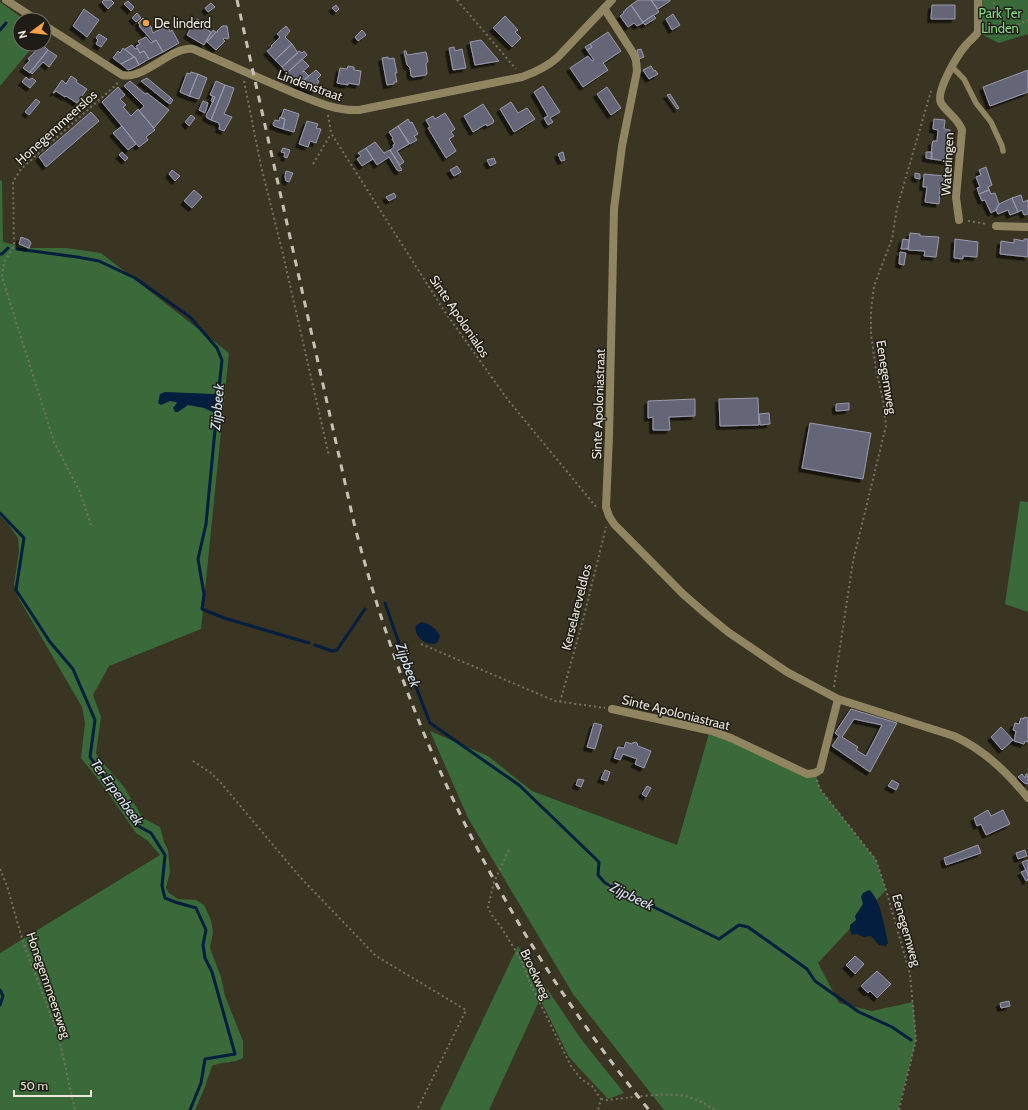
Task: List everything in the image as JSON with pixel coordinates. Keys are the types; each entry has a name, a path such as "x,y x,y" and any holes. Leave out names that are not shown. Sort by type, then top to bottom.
{"street":[{"path":"6,0 25,12"},
{"name":"Lindenstraat","path":"122,75 127,76 136,74 184,49 193,48 327,106 337,109 359,110 522,77 536,72 549,66 612,0"},
{"path":"978,0 978,32"},
{"name":"Sinte Apoloniastraat","path":"604,8 633,53 636,60 637,71 622,146 614,209 610,436 606,507 609,516"},
{"path":"52,30 122,75"},
{"name":"Wateringen","path":"959,220 956,196 962,130 960,124 941,103 940,93 965,46 978,32"},
{"path":"996,226 1028,227"},
{"path":"609,516 614,524 635,546 706,614 728,632 781,668 835,698 954,736 967,742 980,750 1014,781 1028,798"},
{"path":"815,774 820,770 825,754 835,698"},
{"name":"Sinte Apoloniastraat","path":"612,709 712,731 731,738 807,774 815,774"}],"lane":[{"path":"952,68 964,79 976,103 991,122 1003,151"}],"path":[{"path":"457,0 522,77"},
{"path":"993,0 1002,26"},
{"path":"978,32 982,33 992,27 1014,26 1028,20"},
{"path":"241,70 261,166 282,250 329,456"},
{"name":"Honegemmeerslos","path":"91,525 80,492 54,442 2,277 4,262 14,246 13,182 21,169 116,85 122,75"},
{"name":"Eenegemweg","path":"835,698 853,561 886,426 883,400 876,370 871,334 871,311 874,286 892,239 897,208 932,86"},
{"name":"Sinte Apolonialos","path":"327,106 328,122 331,134 445,312 508,400 595,506 609,516"},
{"path":"313,164 331,134"},
{"path":"959,220 996,226"},
{"name":"Kerselareveldlos","path":"560,702 583,620 596,562 609,516"},
{"path":"421,644 554,701 612,709"},
{"path":"193,760 211,773 221,783 300,877 376,956 466,1010 417,1110"},
{"name":"Eenegemweg","path":"815,774 820,789 876,860 910,974 916,1040 899,1110"},
{"name":"Broekweg","path":"509,850 494,882 488,907 522,961 533,990 571,1066 580,1078 592,1086 601,1099"},
{"name":"Honegemmeersweg","path":"0,869 8,886 23,942 58,1034 75,1110"},
{"path":"608,889 612,880"},
{"path":"598,1110 601,1099 607,1100 674,1095 694,1099 715,1110"}],"green space":[{"name":"Park Ter Linden","path":"977,0 1028,0 1028,34 999,43 977,32"},
{"path":"0,2 14,12 12,12 12,52 28,52 0,86"},
{"path":"0,180 2,181 3,242 29,248 66,248 101,253 229,353 201,629 109,666 93,695 101,717 96,753 124,787 143,818 160,827 168,850 170,872 166,888 169,893 178,899 196,900 204,905 211,920 213,932 210,948 221,977 225,996 243,1041 243,1058 212,1066 195,1110 0,1110 0,953 160,855 148,841 136,833 104,787 81,758 85,723 82,707 18,597 14,584 19,552 18,538 0,516"},
{"path":"1020,501 1028,502 1028,612 1005,604"},
{"path":"710,730 815,773 820,789 876,860 886,890 818,963 839,1003 872,1011 913,1002 916,1040 898,1110 664,1110 573,994 468,818 430,731 488,756 532,791 677,845"},
{"path":"518,946 581,1039 624,1093 608,1099 569,1057 540,999 489,1110 440,1110"}],"water":[{"path":"219,388 217,414 204,408 188,405 178,412 175,412 173,408 177,403 176,402 170,401 161,405 158,403 160,394 165,392 214,394"},
{"path":"422,622 430,625 437,631 440,636 437,643 433,644 425,642 418,637 416,633 416,625"},
{"path":"869,890 876,899 882,914 888,943 886,946 879,945 871,936 864,937 857,934 852,935 850,930 850,925 856,920 855,916 863,904 861,897 863,893"}],"building":[{"path":"104,0 111,0 114,3 108,9 102,2"},
{"path":"638,0 651,0 659,12 643,22 631,5"},
{"path":"651,0 670,0 670,1 658,9"},
{"path":"128,1 134,7 131,11 124,4"},
{"path":"211,3 215,7 208,12 205,8"},
{"path":"336,5 339,9 336,12 332,8"},
{"path":"631,5 643,23 637,26 634,23 628,27 620,16"},
{"path":"932,5 955,5 955,19 931,19"},
{"path":"84,9 99,20 87,37 73,26"},
{"path":"137,13 141,18 136,22 132,18"},
{"path":"673,14 680,25 672,30 666,19"},
{"path":"653,15 656,18 645,25 643,22"},
{"path":"505,16 518,30 515,32 521,38 512,47 493,28"},
{"path":"143,18 152,28 153,33 164,27 169,29 170,32 172,30 179,43 163,52 156,40 153,42 139,26 140,25 138,23"},
{"path":"197,19 206,25 204,28 211,32 204,45 187,35"},
{"path":"222,26 227,26 229,38 223,39 225,41 216,50 207,42"},
{"path":"286,26 290,31 285,37 292,44 275,60 267,51 280,37 277,34"},
{"path":"213,30 216,32 207,42 206,41"},
{"path":"362,30 366,35 358,41 355,37"},
{"path":"608,32 621,51 603,63 608,70 583,87 570,68 588,56 592,61 594,60 587,50 592,47 590,44"},
{"path":"99,34 107,39 101,47 96,44 98,40 96,38"},
{"path":"146,37 151,43 156,40 163,52 149,59 144,51 140,53 136,46 140,44 138,41"},
{"path":"481,40 499,61 475,65 470,42"},
{"path":"292,44 298,53 282,67 275,60"},
{"path":"590,44 592,47 587,50 585,47"},
{"path":"132,45 135,49 137,48 140,53 144,51 149,59 139,65 135,57 125,49"},
{"path":"454,47 455,51 462,49 466,68 453,70 449,48"},
{"path":"123,48 134,57 121,64 113,58 118,51 120,53"},
{"path":"641,49 644,57 639,59 637,50"},
{"path":"299,51 302,53 304,51 307,55 287,73 282,67"},
{"path":"404,51 406,51 407,55 426,52 428,61 426,64 426,75 411,76"},
{"path":"35,52 46,52 30,73 23,68 30,60 28,59"},
{"path":"46,52 51,52 57,56 49,67 43,62 32,74 30,72"},
{"path":"134,57 139,65 128,70 121,64"},
{"path":"388,57 388,59 394,58 397,82 387,85 382,58"},
{"path":"302,59 309,66 302,72 304,71 309,76 298,85 287,73"},
{"path":"348,66 354,67 354,70 361,71 359,85 337,83 340,68 347,69"},
{"path":"651,66 658,74 649,79 643,70"},
{"path":"316,70 321,75 317,79 319,81 314,92 298,85"},
{"path":"1028,70 1028,92 990,106 983,87"},
{"path":"191,72 198,74 189,96 180,92 187,73 190,74"},
{"path":"198,74 207,78 199,99 189,96"},
{"path":"71,76 77,80 76,82 87,89 77,103 56,91 53,93 62,80 66,84"},
{"path":"26,77 29,80 32,78 36,81 30,88 22,82"},
{"path":"147,78 171,98 167,102 141,81"},
{"path":"130,81 145,94 147,93 169,110 154,128 139,111 144,106 124,86"},
{"path":"216,81 225,85 211,120 206,116 215,97 210,95"},
{"path":"225,85 234,88 224,114 232,117 224,131 219,129 219,123 211,120"},
{"path":"543,86 560,112 550,118 553,122 548,125 544,118 548,116 534,92"},
{"path":"118,87 125,95 120,99 126,105 123,107 131,116 138,109 155,130 146,137 148,140 139,147 102,102"},
{"path":"607,87 621,108 611,115 597,94"},
{"path":"670,94 679,108 677,109 667,95"},
{"path":"213,96 215,97 213,102 211,101"},
{"path":"171,98 173,100 170,104 167,102"},
{"path":"36,99 40,102 29,115 25,112"},
{"path":"203,101 208,103 205,113 199,110"},
{"path":"511,102 518,113 527,108 535,119 514,132 500,109"},
{"path":"483,104 494,121 493,123 487,126 486,124 473,132 464,116"},
{"path":"284,109 299,114 294,132 283,129 285,119 281,118"},
{"path":"91,112 99,121 46,167 39,157"},
{"path":"445,113 455,129 451,132 454,136 449,139 456,151 446,158 428,128 430,127 426,120 433,116 435,119"},
{"path":"191,115 195,118 189,126 185,122"},
{"path":"280,117 285,119 283,129 274,126 273,124 275,120 279,121"},
{"path":"408,119 410,123 412,122 418,134 414,136 417,140 410,144 398,126"},
{"path":"934,119 945,120 944,129 950,130 947,161 931,159 932,144 933,141 937,141 938,130 933,129"},
{"path":"307,121 318,124 316,128 321,129 316,143 310,141 308,147 299,144"},
{"path":"122,126 136,144 128,150 113,133"},
{"path":"398,126 409,144 397,151 404,162 400,165 390,150 395,144 389,132"},
{"path":"375,142 384,153 390,150 402,170 397,170 389,157 377,165 366,148"},
{"path":"283,148 290,150 287,158 284,157 285,153 281,152"},
{"path":"366,148 373,159 362,166 357,159 361,156 358,153"},
{"path":"122,152 128,158 125,161 119,155"},
{"path":"563,152 565,160 561,161 558,154"},
{"path":"926,152 932,152 932,159 926,158"},
{"path":"494,158 496,163 490,166 487,160"},
{"path":"457,166 461,172 454,176 450,170"},
{"path":"986,167 992,185 988,187 989,190 979,194 977,188 980,187 976,177 981,175 979,170"},
{"path":"172,170 180,176 175,181 169,174"},
{"path":"286,171 293,173 289,182 286,181"},
{"path":"915,173 920,174 920,179 915,178"},
{"path":"924,174 945,176 944,188 940,188 939,204 925,202 927,187 923,187"},
{"path":"988,187 991,194 995,193 999,204 996,210 991,213 985,200 982,201 979,194 989,190"},
{"path":"194,190 202,197 192,208 184,201"},
{"path":"394,193 396,197 389,201 386,197"},
{"path":"1021,195 1023,202 1028,200 1028,214 1024,215 1022,210 1018,212 1012,198"},
{"path":"1012,198 1018,212 1010,215 1008,210 998,214 996,210 999,204"},
{"path":"910,233 920,234 920,236 939,237 936,257 924,256 925,251 908,250"},
{"path":"21,237 29,240 31,243 29,248 19,244"},
{"path":"903,239 909,240 908,249 901,249"},
{"path":"955,239 978,242 977,257 963,256 963,259 954,258"},
{"path":"1014,239 1024,241 1024,239 1028,239 1028,257 1000,254 1001,241 1014,243"},
{"path":"900,252 906,253 904,265 899,264"},
{"path":"758,398 759,425 720,426 719,399"},
{"path":"695,399 695,416 669,417 670,430 653,430 653,417 648,418 648,401"},
{"path":"849,403 849,410 836,411 836,404"},
{"path":"769,413 770,424 760,425 759,414"},
{"path":"810,423 871,433 863,479 802,468"},
{"path":"851,709 897,723 870,772 832,746 839,736 835,733","holes":["854,719 882,725 866,756 856,750 858,747 842,737"]},
{"path":"1024,717 1028,718 1028,742 1025,741 1024,744 1014,741 1016,731 1013,730 1015,723 1019,724 1021,718 1024,719"},
{"path":"594,723 602,725 595,749 587,747"},
{"path":"1001,727 1013,740 1002,750 991,737"},
{"path":"626,742 632,744 636,742 638,746 651,751 644,768 635,764 637,759 623,754 620,760 614,758 618,747 624,748"},
{"path":"605,770 610,772 607,781 601,779"},
{"path":"1022,774 1025,778 1026,774 1028,774 1028,784 1024,783 1018,777"},
{"path":"578,779 584,780 581,787 576,785"},
{"path":"892,780 899,784 896,790 888,786"},
{"path":"647,786 651,788 646,797 642,794"},
{"path":"988,810 991,816 1003,810 1010,824 986,835 981,824 977,826 974,818"},
{"path":"978,845 981,853 946,865 944,858"},
{"path":"1025,850 1027,856 1018,859 1016,853"},
{"path":"1028,860 1028,875 1022,862"},
{"path":"1026,870 1028,880 1026,881 1021,872"},
{"path":"855,956 864,964 855,974 846,965"},
{"path":"877,971 891,984 877,998 870,991 868,993 861,986"},
{"path":"1009,1001 1010,1006 1001,1008 1000,1003"}],"waterway":[{"path":"0,30 6,23"},
{"name":"Zijpbeek","path":"0,254 8,248"},
{"name":"Zijpbeek","path":"17,249 99,261 135,278 190,317 217,348 222,360 206,524 198,559 204,594 202,609 224,618 309,643"},
{"name":"Ter Erpenbeek","path":"0,513 24,538 16,590 50,642 73,669 95,720 90,757 138,826 151,833 165,855 162,886 165,898 196,908 206,930 203,945 205,958 212,972 235,1054 205,1059 201,1083 190,1110"},
{"name":"Zijpbeek","path":"385,603 430,723 519,785 599,862 598,875 605,883 719,939 739,925 748,927 807,969 815,981 859,1012 892,1027 911,1040"},
{"name":"Zijpbeek","path":"315,645 332,651 337,650 365,609"},
{"path":"0,990 3,996 0,1005"}],"railway":[{"path":"237,0 354,523 377,604 404,682 435,758 469,833 508,905 551,975 598,1043 649,1110"}],"place":[{"name":"De linderd","path":"146,23"}]}
